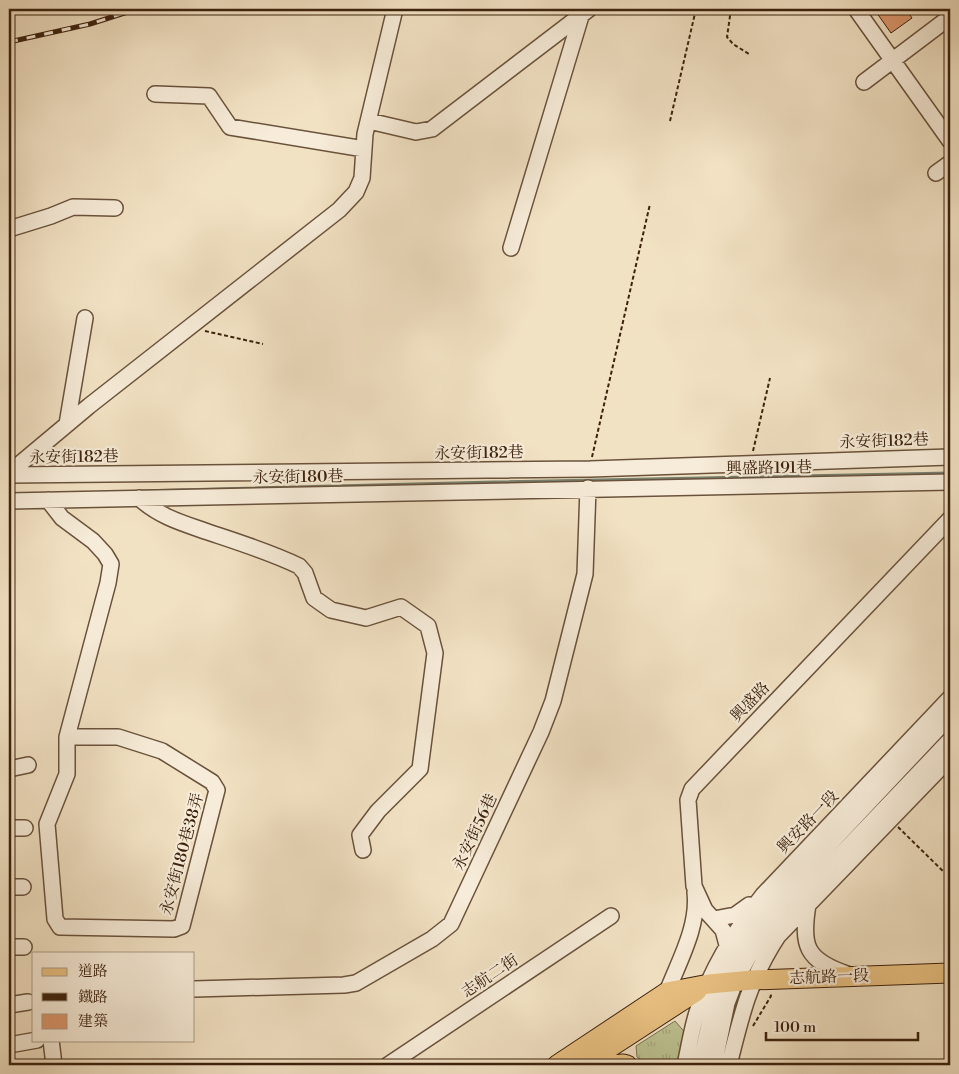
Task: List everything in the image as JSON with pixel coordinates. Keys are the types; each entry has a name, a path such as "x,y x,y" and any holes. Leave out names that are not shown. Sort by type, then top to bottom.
{"main road":[{"name":"志航路一段","path":"557,1065 666,992 738,982 950,973"},
{"path":"583,1065 738,982"},
{"path":"612,1065 627,1065"}],"street":[{"path":"9,474 67,424 340,210 356,192 362,178 365,134 395,9"},
{"path":"856,9 950,141"},
{"path":"369,121 416,132 432,129 585,12"},
{"path":"510,248 585,12"},
{"path":"864,82 950,17"},
{"path":"155,94 209,96 230,127 364,149"},
{"path":"936,173 950,162"},
{"path":"9,229 51,216 73,206 115,208"},
{"path":"67,424 85,318"},
{"name":"永安街182巷","path":"9,474 590,469 950,456"},
{"name":"興盛路191巷","path":"588,488 950,482"},
{"name":"永安街180巷","path":"9,501 588,488"},
{"name":"永安街56巷","path":"195,989 356,984 432,940 451,924 541,732 553,701 585,574 588,488"},
{"path":"139,498 152,510 170,519 222,536 298,566 305,573 314,598 331,610 366,618 401,607 428,626 435,653 420,769 378,811 360,835 363,850"},
{"name":"永安街180巷38弄","path":"48,500 62,518 93,541 111,564 108,583 67,737 67,774 47,824 55,919 60,927 174,929 182,926 217,790 212,782 162,751 118,737 67,737"},
{"name":"興盛路","path":"727,945 723,930 706,910 694,886 688,800 692,789 950,519"},
{"name":"興安路一段","path":"738,982 767,953 778,936 808,905 950,698"},
{"name":"興安路一段","path":"738,982 749,956 762,939 809,888 950,716"},
{"name":"興安路一段","path":"738,982 738,952 764,914 876,806 950,740"},
{"name":"興安路一段","path":"738,982 727,945 743,920 763,895 876,806 950,758"},
{"path":"9,768 28,766"},
{"path":"9,828 24,828"},
{"path":"666,992 690,934 696,902 694,886"},
{"path":"809,888 805,923 805,939 809,950 828,968 853,976"},
{"path":"714,919 735,915 763,895"},
{"name":"志航二街","path":"388,1065 611,916"},
{"path":"685,1065 698,1009 738,982"},
{"path":"700,1065 712,1012 738,982"},
{"path":"714,1065 727,1003 738,982"},
{"path":"729,1065 742,1012 738,982"},
{"path":"9,1005 28,1002"},
{"path":"9,1045 32,1041"},
{"path":"51,1042 54,1065"}],"path":[{"path":"670,121 696,9"},
{"path":"731,9 727,37 733,44 749,54"},
{"path":"590,469 650,204"},
{"path":"188,328 263,344"},
{"path":"750,464 770,378"},
{"path":"876,806 950,878"},
{"path":"738,982 770,996 751,1030"}],"green space":[{"path":"675,1021 688,1036 679,1065 649,1065 637,1057 636,1046"}],"building":[{"path":"874,9 906,9 912,18 891,33"}],"waterway":[{"path":"139,491 950,473"}],"railway":[{"path":"9,42 90,24 137,9"}]}
